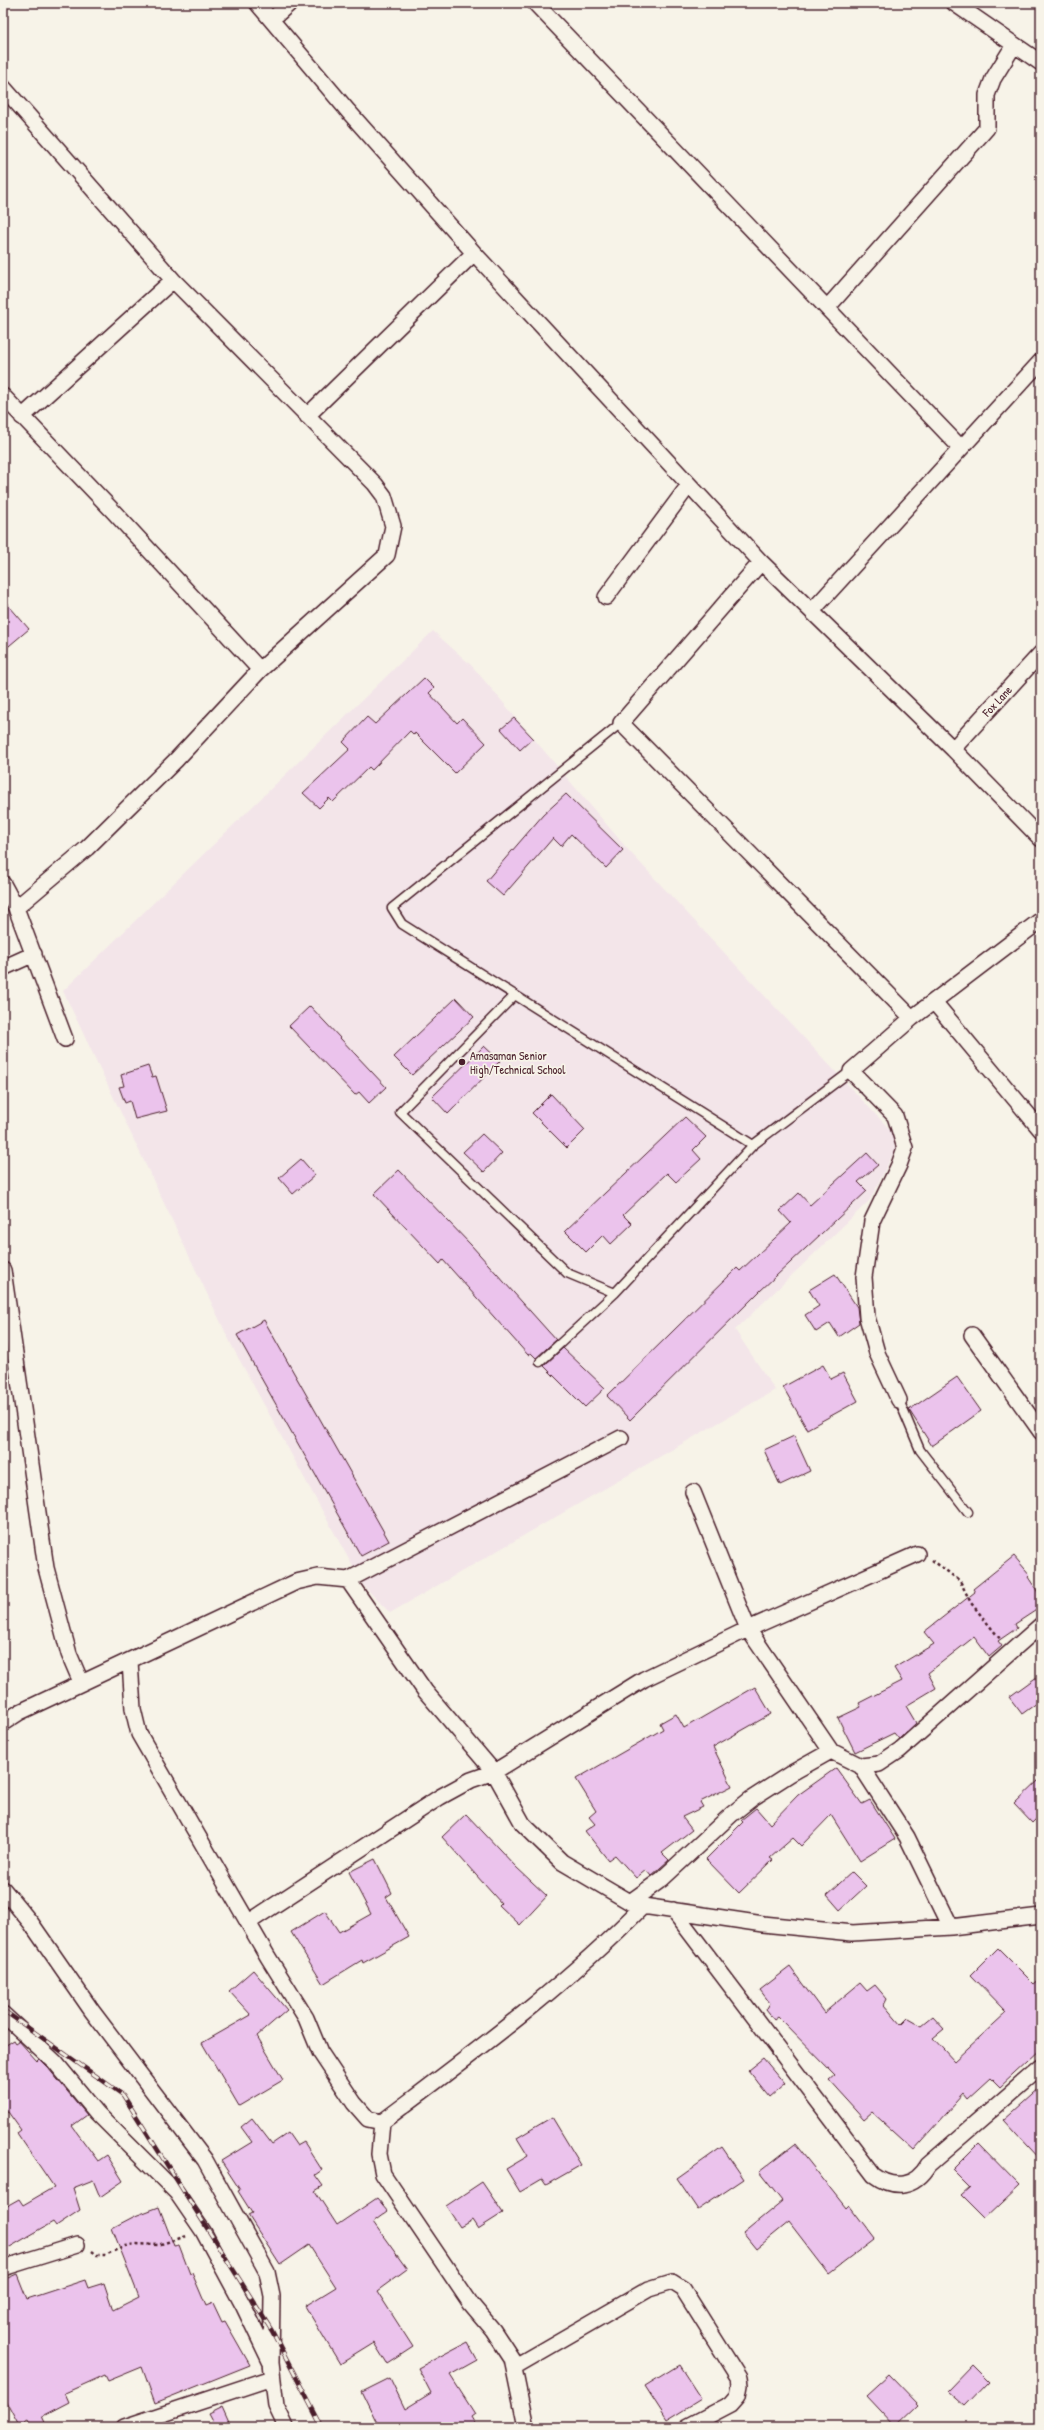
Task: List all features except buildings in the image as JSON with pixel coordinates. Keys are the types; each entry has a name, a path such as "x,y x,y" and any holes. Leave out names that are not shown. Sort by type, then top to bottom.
{"street":[{"path":"257,3 348,111 474,253 761,562 953,749 1041,839"},
{"path":"272,19 290,3"},
{"path":"535,3 960,447"},
{"path":"954,3 1041,63"},
{"path":"827,308 987,128 987,95 993,79 1014,45"},
{"path":"3,87 173,280 384,496 393,526 392,540 387,555 260,670 176,760 87,848 16,908"},
{"path":"307,416 474,253"},
{"path":"22,417 173,280"},
{"path":"812,611 960,447 1041,361"},
{"path":"3,396 113,511 260,670"},
{"path":"606,597 690,485"},
{"path":"761,562 621,723 912,1018"},
{"name":"Fox Lane","path":"953,749 1041,653"},
{"path":"3,884 16,908 65,1039"},
{"path":"899,1400 877,1353 869,1325 864,1278 872,1222 899,1165 905,1148 895,1116 851,1071 912,1018 935,1003 1041,920"},
{"path":"3,968 34,954"},
{"path":"935,1003 1041,1130"},
{"path":"3,1270 46,1568 69,1654 81,1682"},
{"path":"972,1335 1041,1432"},
{"path":"3,1723 20,1712 81,1682 130,1661 296,1582 318,1577 348,1580 621,1438"},
{"path":"693,1492 748,1629 831,1751 861,1766 907,1837 952,1927"},
{"path":"249,1922 440,1797 471,1780 494,1772 644,1679 748,1629 917,1554"},
{"path":"348,1580 425,1692 494,1772 523,1824 528,1830 562,1862 636,1904 763,1924 852,1933 952,1927 1041,1916"},
{"path":"861,1766 879,1764 900,1750 976,1681 1013,1651 1041,1625"},
{"path":"130,1661 132,1709 139,1734 268,1957 306,2018 320,2052 354,2103 368,2119 382,2122"},
{"path":"526,2427 512,2359 493,2330 471,2304 383,2174 379,2154 382,2122 504,2030 620,1930 636,1904 732,1814 751,1799 790,1774 831,1751"},
{"path":"3,1889 31,1923 92,2010 205,2160 267,2272 272,2296 272,2378 276,2406 286,2427"},
{"path":"673,1910 874,2175 884,2182 900,2184 915,2181 923,2174 928,2165 1041,2067"},
{"path":"3,2014 55,2062 97,2113 177,2193 203,2231 244,2307 271,2363"},
{"path":"3,2268 77,2245"},
{"path":"514,2366 649,2289 672,2282 683,2289 739,2378 738,2396 731,2404 687,2427"},
{"path":"124,2427 272,2378"}],"lane":[{"path":"621,723 392,908 402,924 753,1145"},
{"path":"515,995 400,1112 567,1273 615,1293"},
{"path":"540,1362 615,1293 753,1145 851,1071"},
{"path":"899,1400 920,1450 968,1512"}],"path":[{"path":"917,1554 926,1555 960,1581 971,1603 996,1635 1013,1651"},
{"path":"77,2245 86,2247 97,2255 105,2255 125,2246 158,2245 203,2231"}],"shaded area":[{"name":"Amasaman Senior High/Technical School","path":"433,631 472,666 630,852 893,1133 895,1150 870,1200 735,1330 775,1390 390,1613 363,1585 233,1348 63,991"}],"railway":[{"path":"3,2010 123,2095 272,2331 322,2427"}],"place":[{"name":"Amasaman Senior High/Technical School","path":"462,1062"}]}
